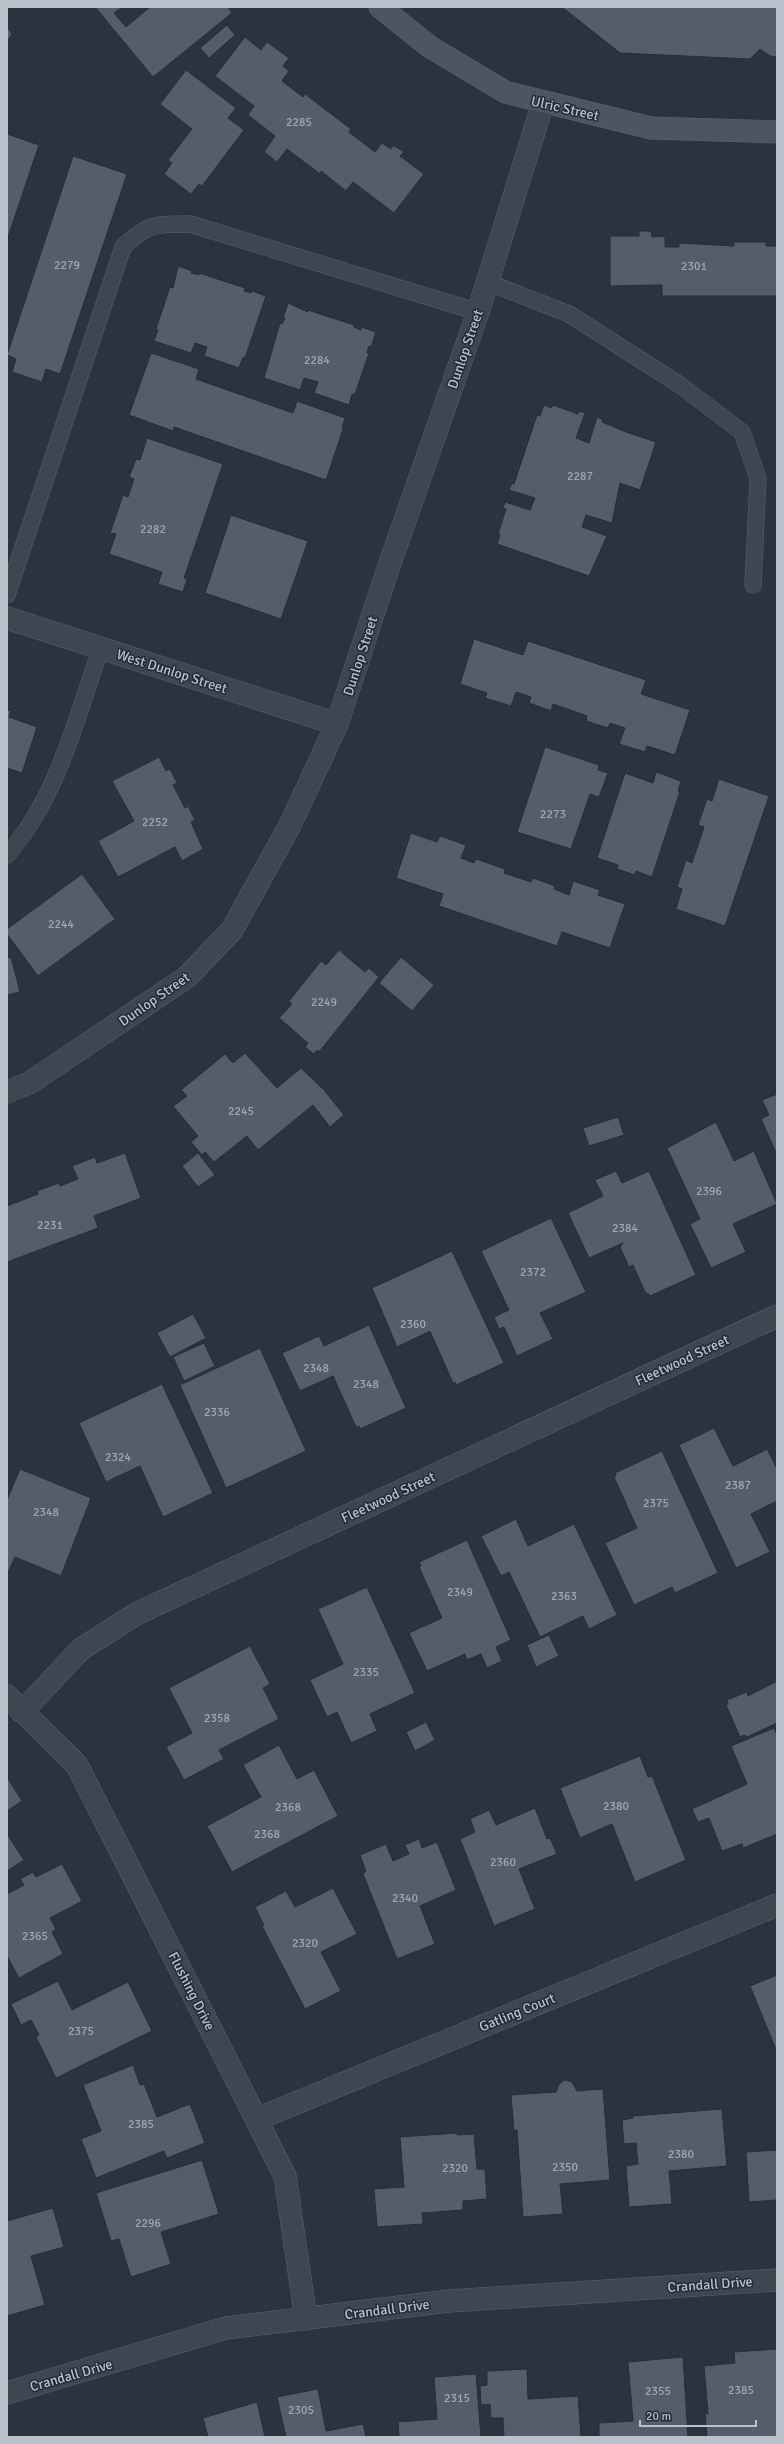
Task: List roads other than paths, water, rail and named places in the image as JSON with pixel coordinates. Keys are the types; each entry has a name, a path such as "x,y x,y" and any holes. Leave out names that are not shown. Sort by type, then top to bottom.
{"main road":[{"name":"Ulric Street","path":"380,7 430,47 505,92 543,103 651,128 777,132"}],"street":[{"name":"Dunlop Street","path":"7,1092 31,1082 187,977 232,930 290,825 337,724 389,566 488,282 543,103"},
{"name":"West Dunlop Street","path":"7,618 337,724"},
{"name":"Fleetwood Street","path":"22,1712 80,1649 138,1613 777,1316"},
{"name":"Flushing Drive","path":"7,1696 77,1765 285,2176 306,2319"},
{"name":"Gatling Court","path":"257,2119 777,1905"},
{"name":"Crandall Drive","path":"7,2393 226,2328 449,2301 777,2280"}],"lane":[{"path":"7,595 123,247 140,231 163,224 190,224 478,312"},
{"path":"488,282 569,314 680,385 742,432 758,478 753,585"},
{"path":"7,855 18,843 51,788 101,648"}]}
